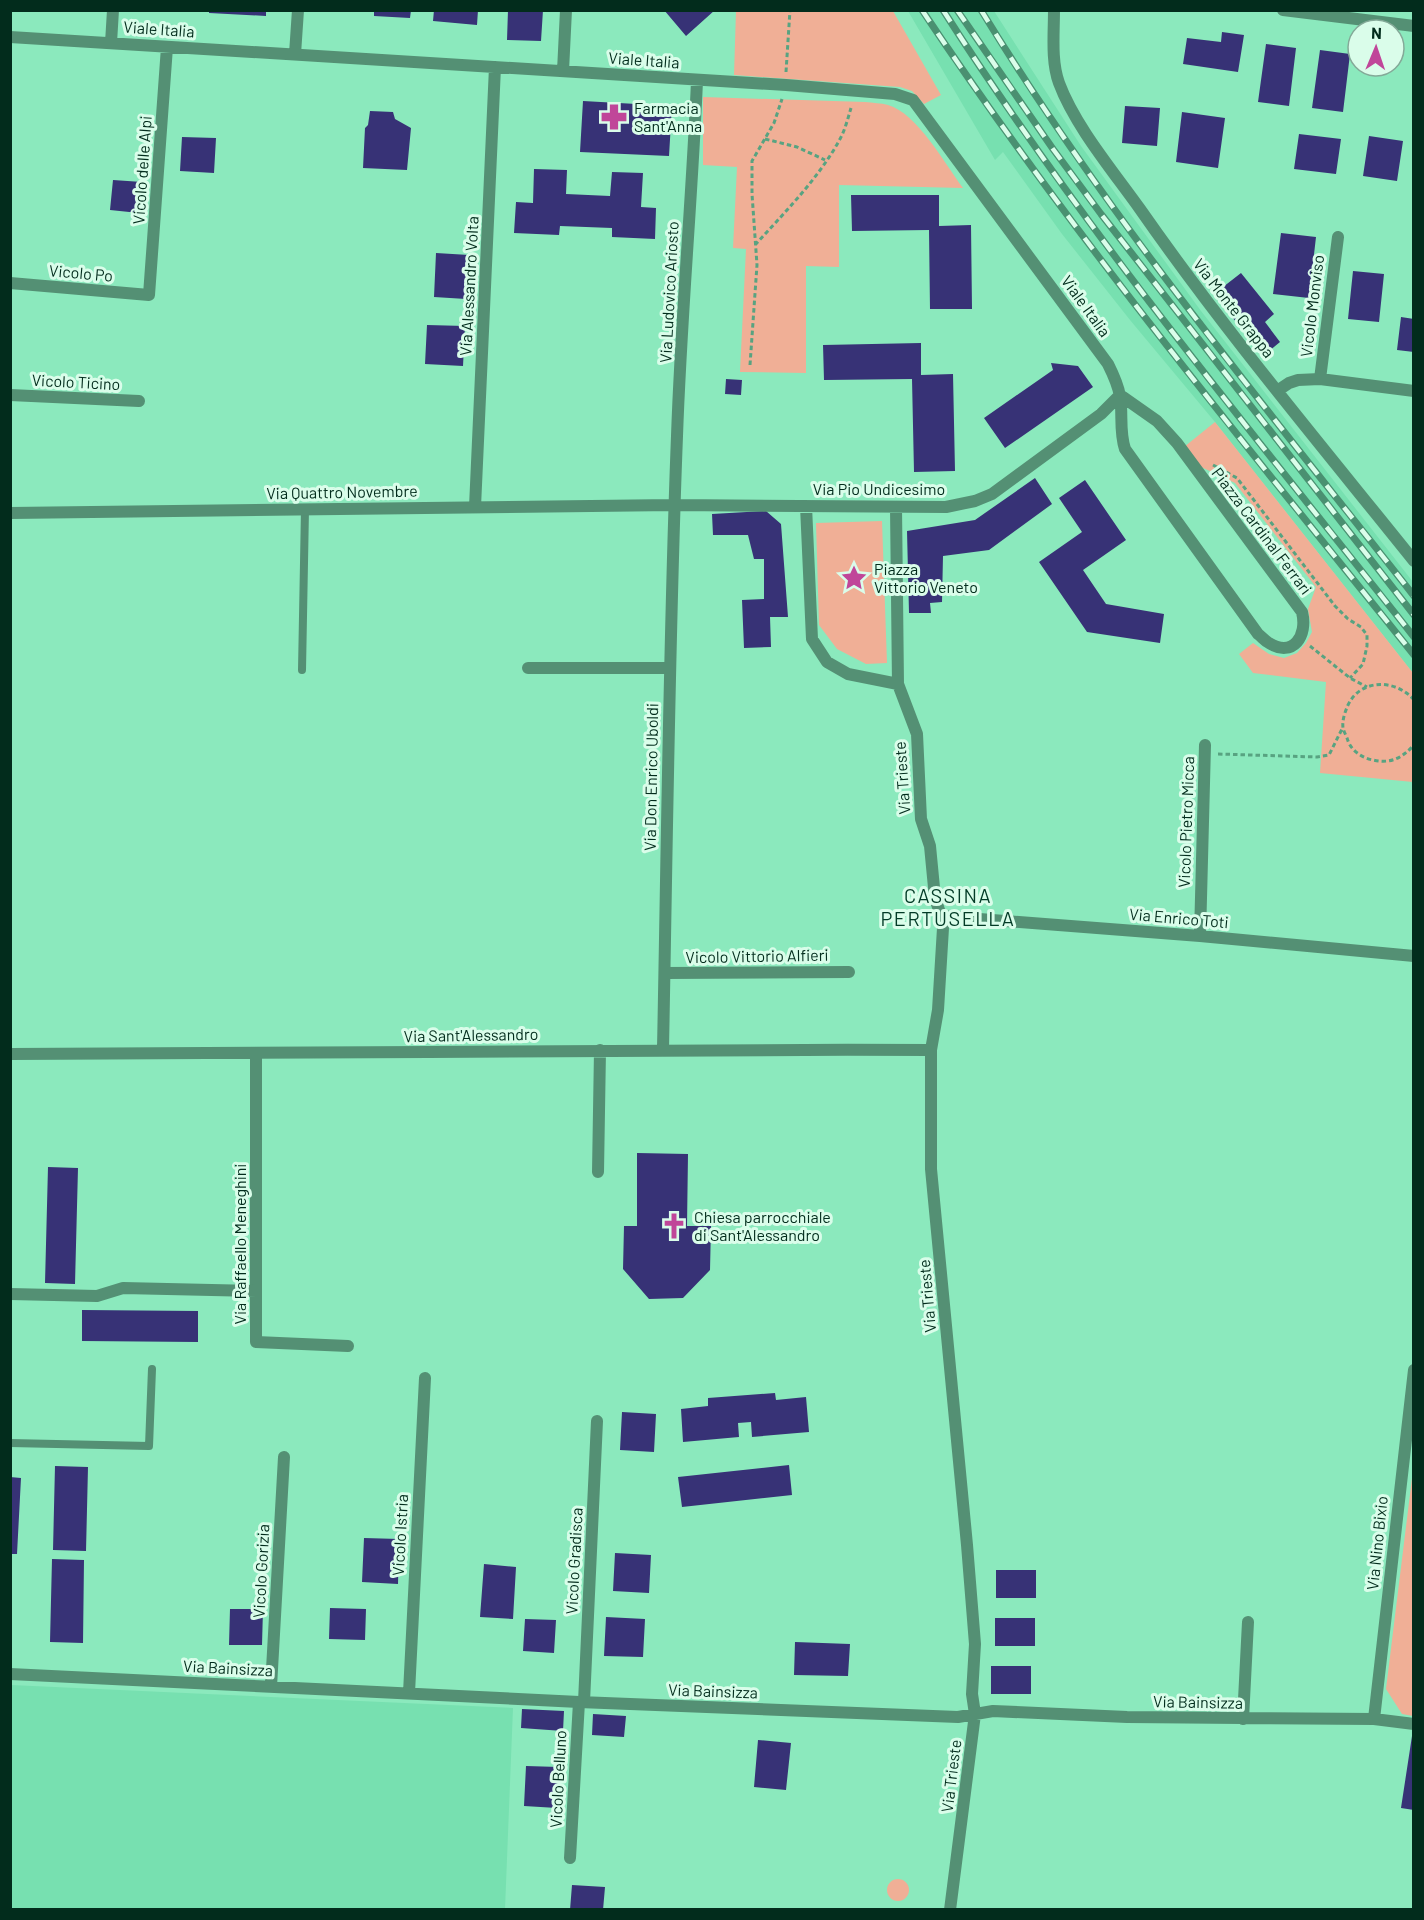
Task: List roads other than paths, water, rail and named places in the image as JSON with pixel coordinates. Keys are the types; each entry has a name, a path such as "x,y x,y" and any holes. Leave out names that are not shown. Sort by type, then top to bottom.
{"street":[{"path":"111,43 113,10"},
{"path":"295,54 298,10"},
{"path":"563,71 566,10"},
{"name":"Via Monte Grappa","path":"1054,10 1054,60 1058,79 1066,99 1090,137 1228,331 1413,561"},
{"path":"1283,10 1413,26"},
{"name":"Viale Italia","path":"10,38 295,54 895,94 913,100 920,108 1108,364 1120,395"},
{"name":"Vicolo delle Alpi","path":"149,295 167,47"},
{"name":"Via Alessandro Volta","path":"475,507 495,67"},
{"name":"Via Ludovico Ariosto","path":"674,505 697,81"},
{"name":"Vicolo Monviso","path":"1320,380 1338,237"},
{"name":"Vicolo Po","path":"10,283 149,295"},
{"path":"1277,391 1298,380 1320,380 1413,391"},
{"name":"Vicolo Ticino","path":"10,395 139,401"},
{"name":"Via Pio Undicesimo","path":"674,505 946,507 975,501 992,494 1101,414 1120,395"},
{"name":"Piazza Cardinal Ferrari","path":"1120,395 1157,421 1177,444 1302,612 1305,623 1302,636 1292,645 1281,648 1268,643 1258,634 1125,449 1121,431 1120,395"},
{"name":"Via Quattro Novembre","path":"10,513 674,505"},
{"name":"Via Don Enrico Uboldi","path":"663,1049 674,505"},
{"path":"806,506 812,639 827,662 848,674 898,684 896,507"},
{"path":"528,669 669,668"},
{"name":"Via Trieste","path":"898,684 917,734 921,819 930,846 934,898 943,928 938,1010 931,1050 931,1169 975,1644 972,1694 975,1714 950,1910"},
{"name":"Vicolo Pietro Micca","path":"1200,936 1205,749"},
{"name":"Via Enrico Toti","path":"941,916 1200,936 1413,956"},
{"name":"Vicolo Vittorio Alfieri","path":"665,973 849,972"},
{"name":"Via Sant'Alessandro","path":"10,1054 256,1054 663,1049 931,1050"},
{"path":"598,1172 600,1050"},
{"name":"Via Raffaello Meneghini","path":"256,1054 256,1342 348,1346"},
{"path":"10,1294 98,1296 123,1288 256,1291"},
{"name":"Via Nino Bixio","path":"1374,1719 1413,1370"},
{"name":"Vicolo Istria","path":"409,1694 425,1378"},
{"name":"Vicolo Gradisca","path":"582,1702 597,1421"},
{"name":"Vicolo Gorizia","path":"271,1687 284,1457"},
{"path":"1243,1719 1248,1622"},
{"name":"Via Bainsizza","path":"10,1674 582,1702 958,1717 993,1711 1126,1717 1374,1719 1413,1724"},
{"name":"Vicolo Belluno","path":"570,1858 582,1702"}],"lane":[{"path":"302,670 305,509"},
{"path":"10,1443 149,1446 152,1369"}],"railway":[{"path":"922,10 979,94 1099,257 1224,418 1414,655"},
{"path":"943,10 997,92 1111,251 1231,407 1414,637"},
{"path":"957,10 1101,214 1414,615"},
{"path":"981,10 1030,87 1134,236 1414,596"}],"place":[{"name":"Farmacia Sant'Anna","path":"614,117"},
{"name":"Piazza Vittorio Veneto","path":"854,578"},
{"name":"Chiesa parrocchiale di Sant'Alessandro","path":"674,1226"}],"district":[{"name":"CASSINA PERTUSELLA","path":"948,908"}]}
